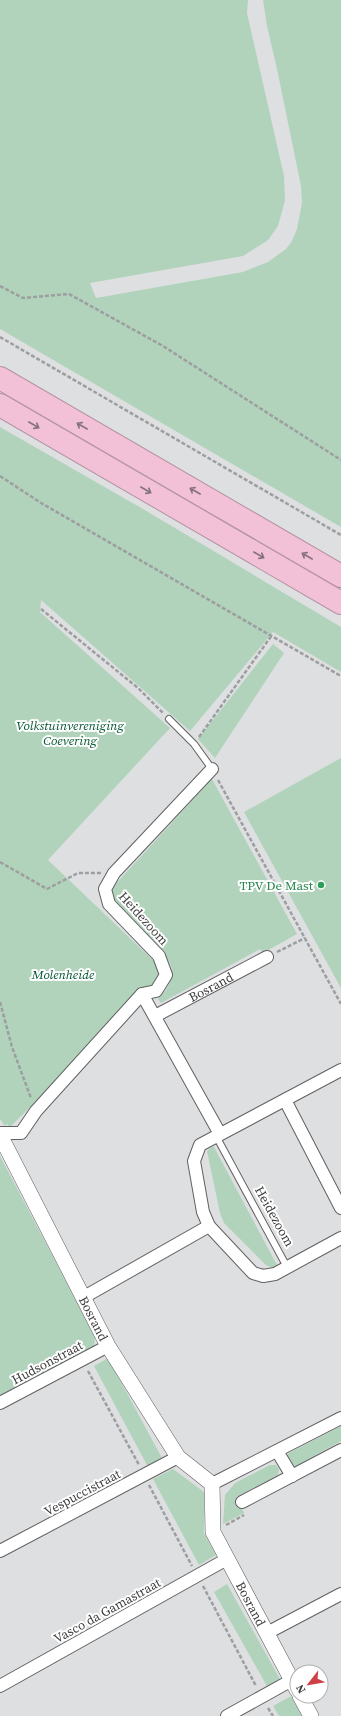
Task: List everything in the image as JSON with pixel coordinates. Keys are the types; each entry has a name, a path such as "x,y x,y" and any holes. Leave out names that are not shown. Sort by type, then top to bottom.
{"highway":[{"path":"0,378 341,576"},
{"path":"0,405 341,603"}],"street":[{"name":"Heidezoom","path":"212,769 114,873 105,889 109,904 159,956 166,975 156,991 142,994 218,1135"},
{"name":"Bosrand","path":"155,1016 267,957"},
{"name":"Bosrand","path":"142,994 36,1112 21,1133 0,1134 108,1346 178,1457 212,1484 213,1532 289,1674"},
{"name":"Heidezoom","path":"341,1070 200,1146 194,1161 203,1212 209,1226 253,1274 263,1276 275,1274 341,1238"},
{"path":"285,1100 341,1208"},
{"path":"84,1297 209,1226"},
{"name":"Hudsonstraat","path":"0,1403 108,1346"},
{"path":"212,1484 341,1418"},
{"path":"242,1502 341,1450"},
{"path":"277,1451 292,1476"},
{"name":"Vespuccistraat","path":"0,1551 178,1457"},
{"name":"Vasco da Gamastraat","path":"0,1686 227,1559"},
{"name":"Bosrand","path":"267,1633 341,1594"},
{"path":"227,1716 262,1697 289,1687"},
{"path":"304,1704 311,1716"}],"lane":[{"path":"169,719 194,744 212,769"},
{"name":"Heidezoom","path":"218,1135 287,1267"}],"path":[{"path":"0,286 23,298 69,294 163,346 341,460"},
{"path":"0,337 341,535"},
{"path":"0,476 41,503 341,676"},
{"path":"41,609 138,688 169,719"},
{"path":"194,744 272,635"},
{"path":"212,769 341,1004"},
{"path":"0,862 47,888 78,873 114,873"},
{"path":"267,957 305,938"},
{"path":"0,1002 12,1047 36,1112"},
{"path":"82,1360 273,1716"},
{"path":"213,1532 248,1513 242,1502"}],"green space":[{"path":"0,0 248,0 247,13 284,176 285,200 278,226 268,240 243,256 90,283 96,298 243,272 268,262 286,249 292,241 297,229 302,203 301,186 267,26 263,0 341,0 341,527 0,329"},
{"path":"0,427 143,509 341,627 341,672 273,632 190,731 41,600 40,612 170,728 48,860 157,964 158,977 149,990 10,1127 7,1124 5,1126 0,1119"},
{"path":"273,644 284,653 215,758 198,739"},
{"name":"TPV De Mast","path":"341,758 341,988 244,812"},
{"path":"212,779 297,934 263,953 260,949 161,1003 158,999 171,980 171,966 168,960 154,944 112,904 111,889"},
{"path":"214,1147 278,1267 274,1269 266,1265 224,1223 220,1213 207,1151"},
{"path":"0,1156 95,1337 94,1347 0,1398"},
{"path":"108,1358 163,1460 148,1467 94,1366"},
{"path":"341,1426 341,1441 296,1466 289,1464 286,1456 289,1453"},
{"path":"270,1465 276,1465 279,1469 278,1475 236,1497 244,1513 223,1524 225,1495 235,1483"},
{"path":"173,1469 204,1492 204,1533 216,1555 199,1565 153,1479"},
{"path":"227,1584 281,1681 268,1688 214,1592"},
{"path":"289,1697 289,1704 295,1704 302,1716 279,1716 273,1706"}],"place":[{"name":"TPV De Mast","path":"321,885"}],"park label":[{"name":"Volkstuinvereniging Coevering","path":"70,732"},
{"name":"Molenheide","path":"63,974"}]}
